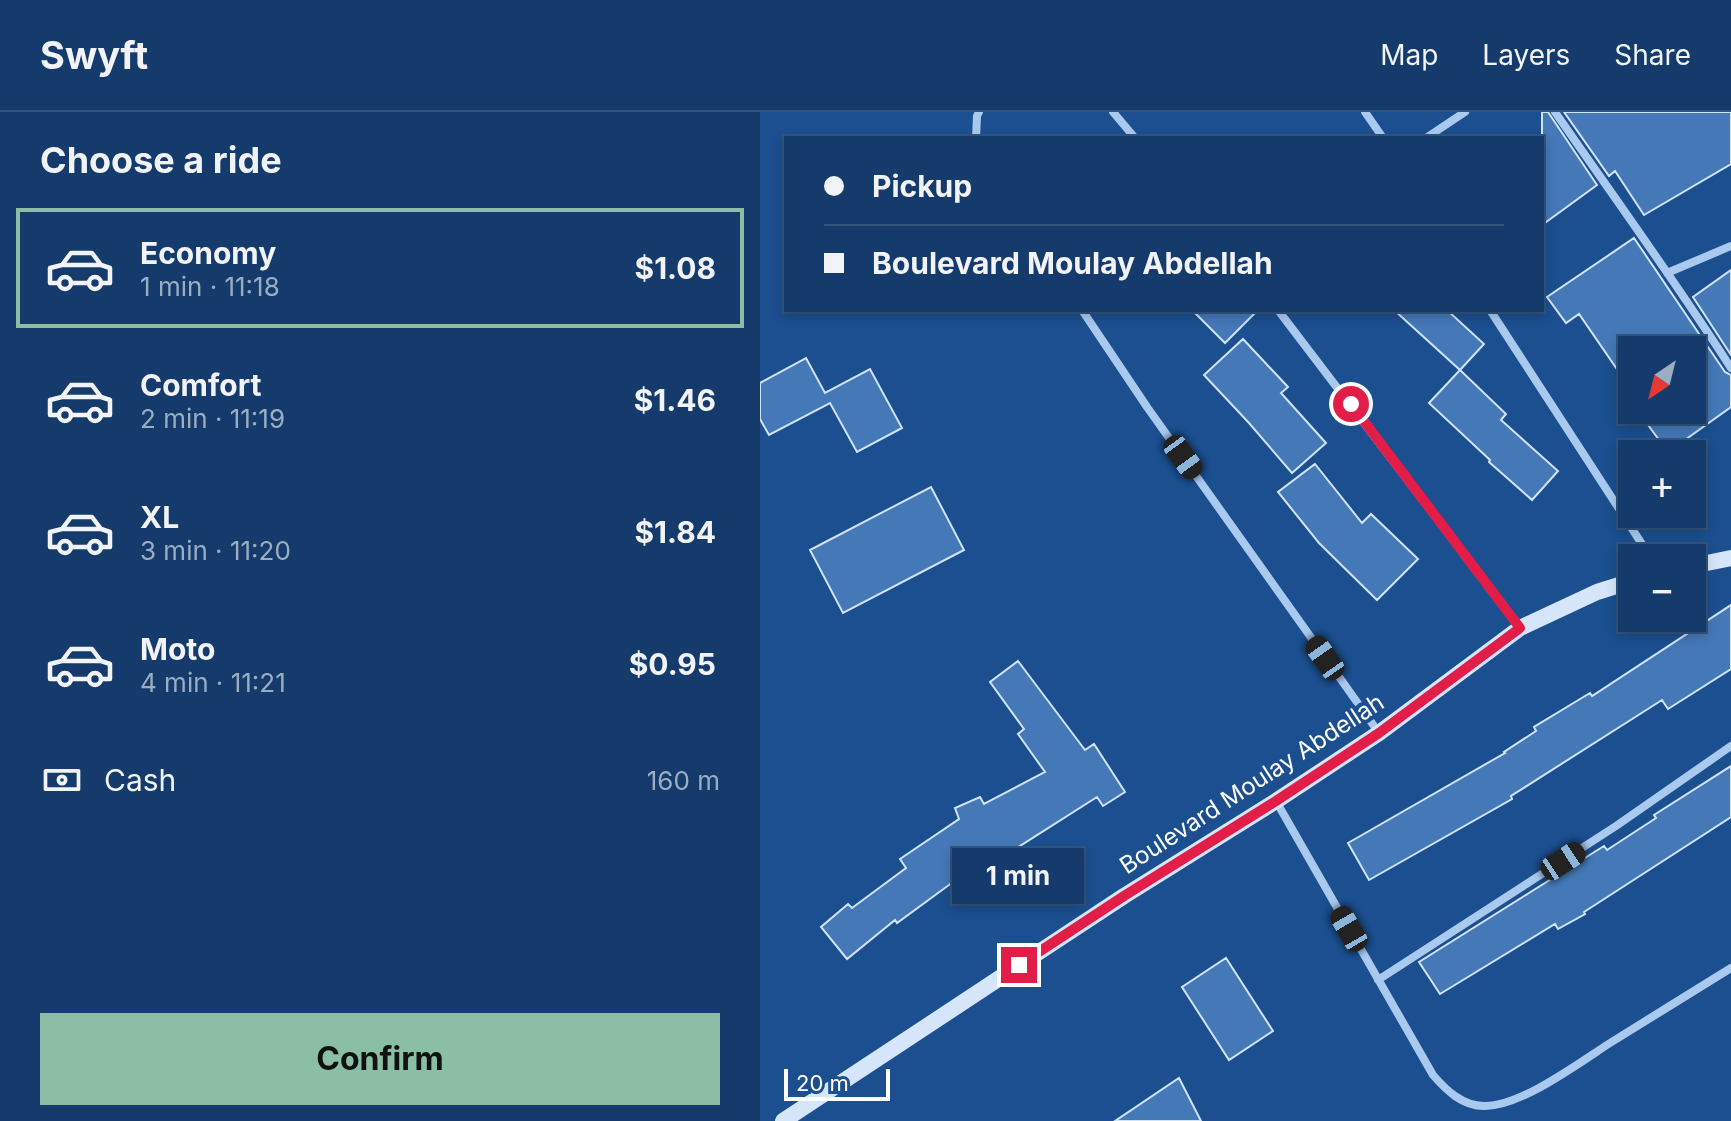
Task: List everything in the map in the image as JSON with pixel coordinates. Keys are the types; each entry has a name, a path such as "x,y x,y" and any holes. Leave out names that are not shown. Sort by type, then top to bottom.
{"main road":[{"path":"1706,563 1731,558"},
{"name":"Boulevard Moulay Abdellah","path":"783,1121 1124,896 1379,733 1520,628 1618,585"}],"street":[{"path":"976,136 979,112"},
{"path":"1113,112 1133,136"},
{"path":"1365,112 1382,136"},
{"path":"1429,136 1465,112"},
{"path":"1555,112 1688,301 1731,368"},
{"path":"1667,273 1731,246"},
{"path":"1083,312 1147,407 1379,733"},
{"path":"1280,312 1520,628"},
{"path":"1491,312 1642,544"},
{"path":"1378,980 1616,826 1731,746"},
{"path":"1276,801 1433,1075 1443,1087 1469,1104 1484,1106 1502,1103 1545,1084 1731,968"}],"building":[{"path":"1542,112 1548,112 1597,185 1544,224 1544,136"},
{"path":"1564,112 1731,112 1731,164 1644,215 1615,171 1609,176"},
{"path":"1634,238 1701,336 1618,336 1618,371 1579,314 1566,323 1547,297"},
{"path":"1731,270 1731,355 1693,297"},
{"path":"1194,312 1256,312 1225,343"},
{"path":"1396,312 1449,312 1484,344 1460,370"},
{"path":"1243,339 1288,387 1281,393 1326,443 1292,473 1204,375"},
{"path":"1706,344 1725,372 1731,375 1731,407 1685,440 1659,440 1647,424 1706,424"},
{"path":"806,358 825,393 870,369 902,428 857,452 830,403 769,435 760,419 760,383"},
{"path":"1460,370 1506,414 1501,420 1558,471 1532,500 1429,403"},
{"path":"1315,464 1362,523 1371,514 1418,559 1377,600 1319,543 1278,492"},
{"path":"931,487 964,550 843,613 810,550"},
{"path":"1731,605 1731,669 1668,709 1662,700 1511,796 1512,799 1369,880 1348,843 1505,753 1536,731 1534,727 1590,693 1592,696 1690,632 1706,632 1706,621"},
{"path":"1018,661 1085,750 1094,744 1125,792 1103,806 1097,797 990,865 953,882 897,923 895,920 847,959 821,927 848,904 852,908 906,868 900,859 959,819 955,808 980,797 984,804 1045,772 1018,734 1024,729 990,682"},
{"path":"1731,766 1731,817 1585,914 1558,929 1555,924 1440,994 1419,962 1604,846 1607,850 1656,818 1654,815"},
{"path":"1226,958 1273,1031 1229,1060 1182,987"},
{"path":"1179,1078 1201,1121 1115,1121"}],"route":[{"path":"1019,965 1379,733 1520,628 1351,404"}]}
